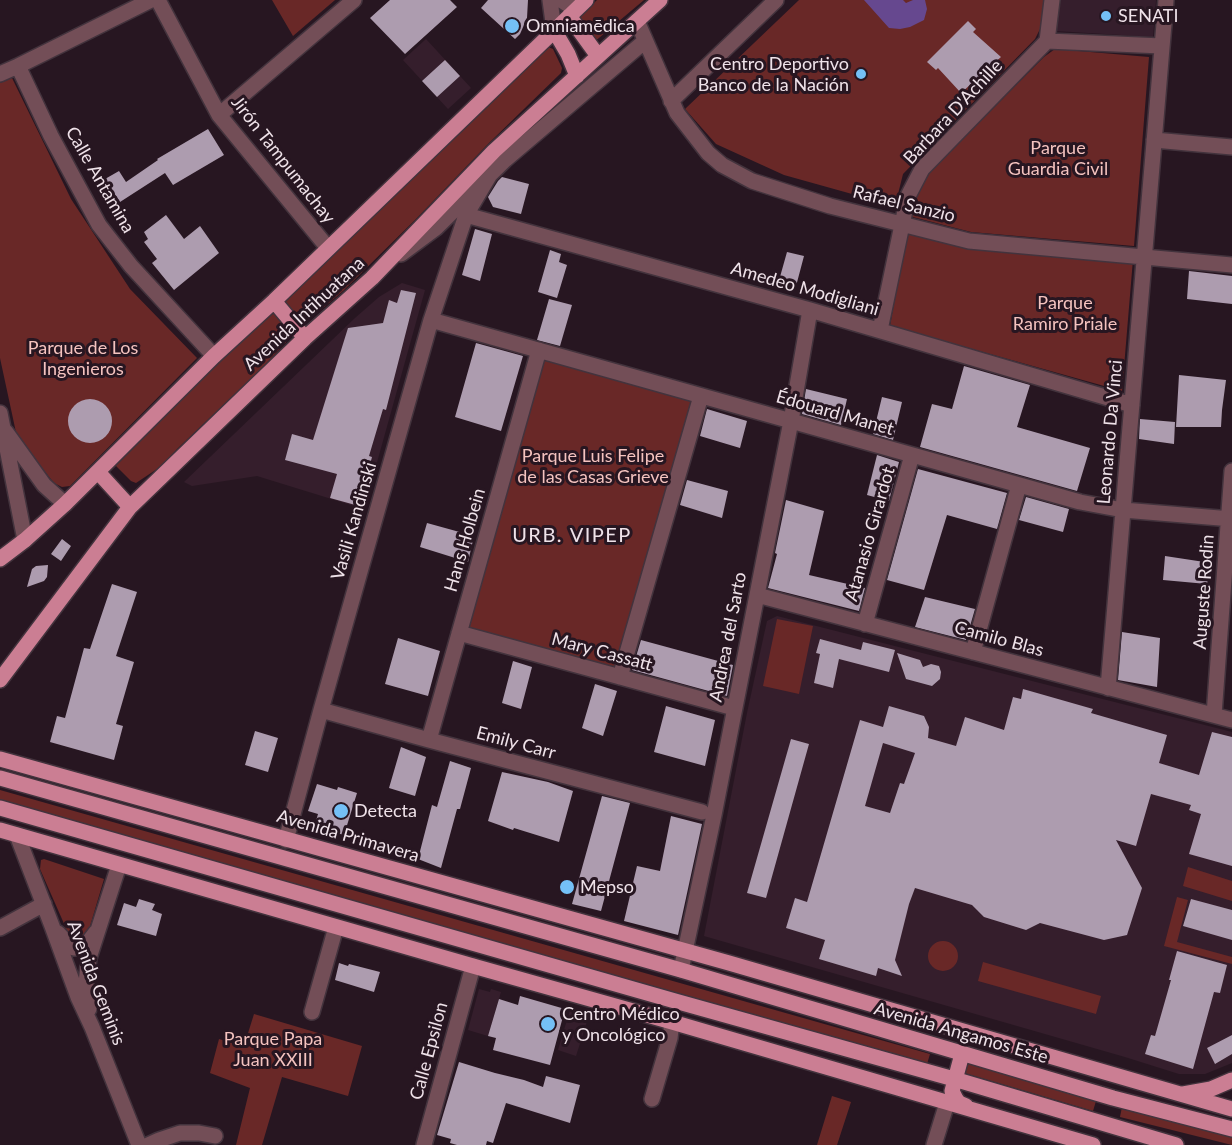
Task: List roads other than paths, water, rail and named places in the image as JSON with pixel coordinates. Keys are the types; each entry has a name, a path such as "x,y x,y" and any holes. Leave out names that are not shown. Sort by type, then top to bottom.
{"main road":[{"name":"Avenida Intihuatana","path":"0,680 130,507 305,338 372,278 494,150 660,0"},
{"name":"Avenida Intihuatana","path":"0,560 65,504 214,356 274,301 583,2"},
{"path":"569,16 598,56"},
{"path":"554,30 577,76"},
{"path":"274,301 305,338"},
{"path":"98,471 130,507"},
{"name":"Avenida Primavera","path":"0,759 685,951"},
{"path":"0,778 681,970"},
{"path":"0,808 675,1002 954,1079 1176,1145"},
{"path":"0,830 1093,1145"},
{"name":"Avenida Angamos Este","path":"685,951 1232,1109"},
{"name":"Avenida Angamos Este","path":"681,970 1113,1098 1232,1129"},
{"path":"962,1054 952,1090 959,1103 974,1110"},
{"path":"1105,1124 1119,1077"},
{"path":"1180,1094 1211,1089 1232,1080"},
{"path":"1050,1108 1070,1140"}],"street":[{"path":"0,74 151,0"},
{"name":"Jirón Tampumachay","path":"158,0 219,115 328,248"},
{"path":"219,115 354,0"},
{"path":"550,0 554,30"},
{"path":"561,0 567,4 583,2"},
{"path":"671,101 776,0"},
{"path":"1052,0 1047,41 1162,46"},
{"name":"Leonardo Da Vinci","path":"1108,688 1166,0"},
{"name":"Rafael Sanzio","path":"637,21 677,113 708,153 722,165 752,181 830,206 969,241 1232,265"},
{"path":"621,36 645,41"},
{"path":"372,278 436,228 491,173 645,41"},
{"name":"Barbara D'Achille","path":"880,330 909,196 922,169 1047,41"},
{"name":"Calle Antamina","path":"18,66 51,136 99,225 131,266 214,356"},
{"path":"1154,140 1232,147"},
{"name":"Vasili Kandinski","path":"286,840 431,320 466,215 491,173"},
{"path":"480,191 483,202 496,223"},
{"path":"436,228 466,215"},
{"name":"Amedeo Modigliani","path":"466,215 810,310 1132,405"},
{"path":"436,228 445,229 453,234 455,248"},
{"name":"Andrea del Sarto","path":"681,970 757,595 810,310"},
{"name":"Édouard Manet","path":"431,320 1080,502 1123,510 1230,519"},
{"name":"Hans Holbein","path":"429,740 539,350"},
{"path":"620,677 701,396"},
{"path":"0,413 25,540"},
{"path":"4,430 44,485 65,504"},
{"name":"Atanasio Girardot","path":"865,624 912,455"},
{"name":"Auguste Rodin","path":"1214,715 1232,471"},
{"path":"973,652 1018,485"},
{"name":"Camilo Blas","path":"757,595 1232,720"},
{"name":"Mary Cassatt","path":"459,633 734,708"},
{"name":"Emily Carr","path":"321,710 702,812"},
{"name":"Avenida Geminis","path":"17,835 78,997 139,1145"},
{"path":"92,1027 88,999 89,958 119,865"},
{"path":"0,928 44,904"},
{"path":"52,926 65,942 74,948 86,945 98,929"},
{"path":"312,1012 336,927"},
{"name":"Calle Epsilon","path":"424,1145 472,966"},
{"path":"652,1099 670,1038 672,1022"},
{"path":"934,1145 947,1103"},
{"path":"148,1145 180,1133 215,1136"}],"place":[{"name":"SENATI","path":"1106,16"},
{"name":"Omniamēdica","path":"512,26"},
{"name":"Centro Deportivo Banco de la Nación","path":"861,74"},
{"name":"Detecta","path":"341,811"},
{"name":"Mepso","path":"567,887"},
{"name":"Centro Médico y Oncológico","path":"548,1024"}],"district":[{"name":"URB. VIPEP","path":"572,536"}],"park label":[{"name":"Parque Guardia Civil","path":"1058,158"},
{"name":"Parque Ramiro Priale","path":"1065,313"},
{"name":"Parque de Los Ingenieros","path":"83,358"},
{"name":"Parque Luis Felipe de las Casas Grieve","path":"593,466"},
{"name":"Parque Papa Juan XXIII","path":"273,1049"}]}
